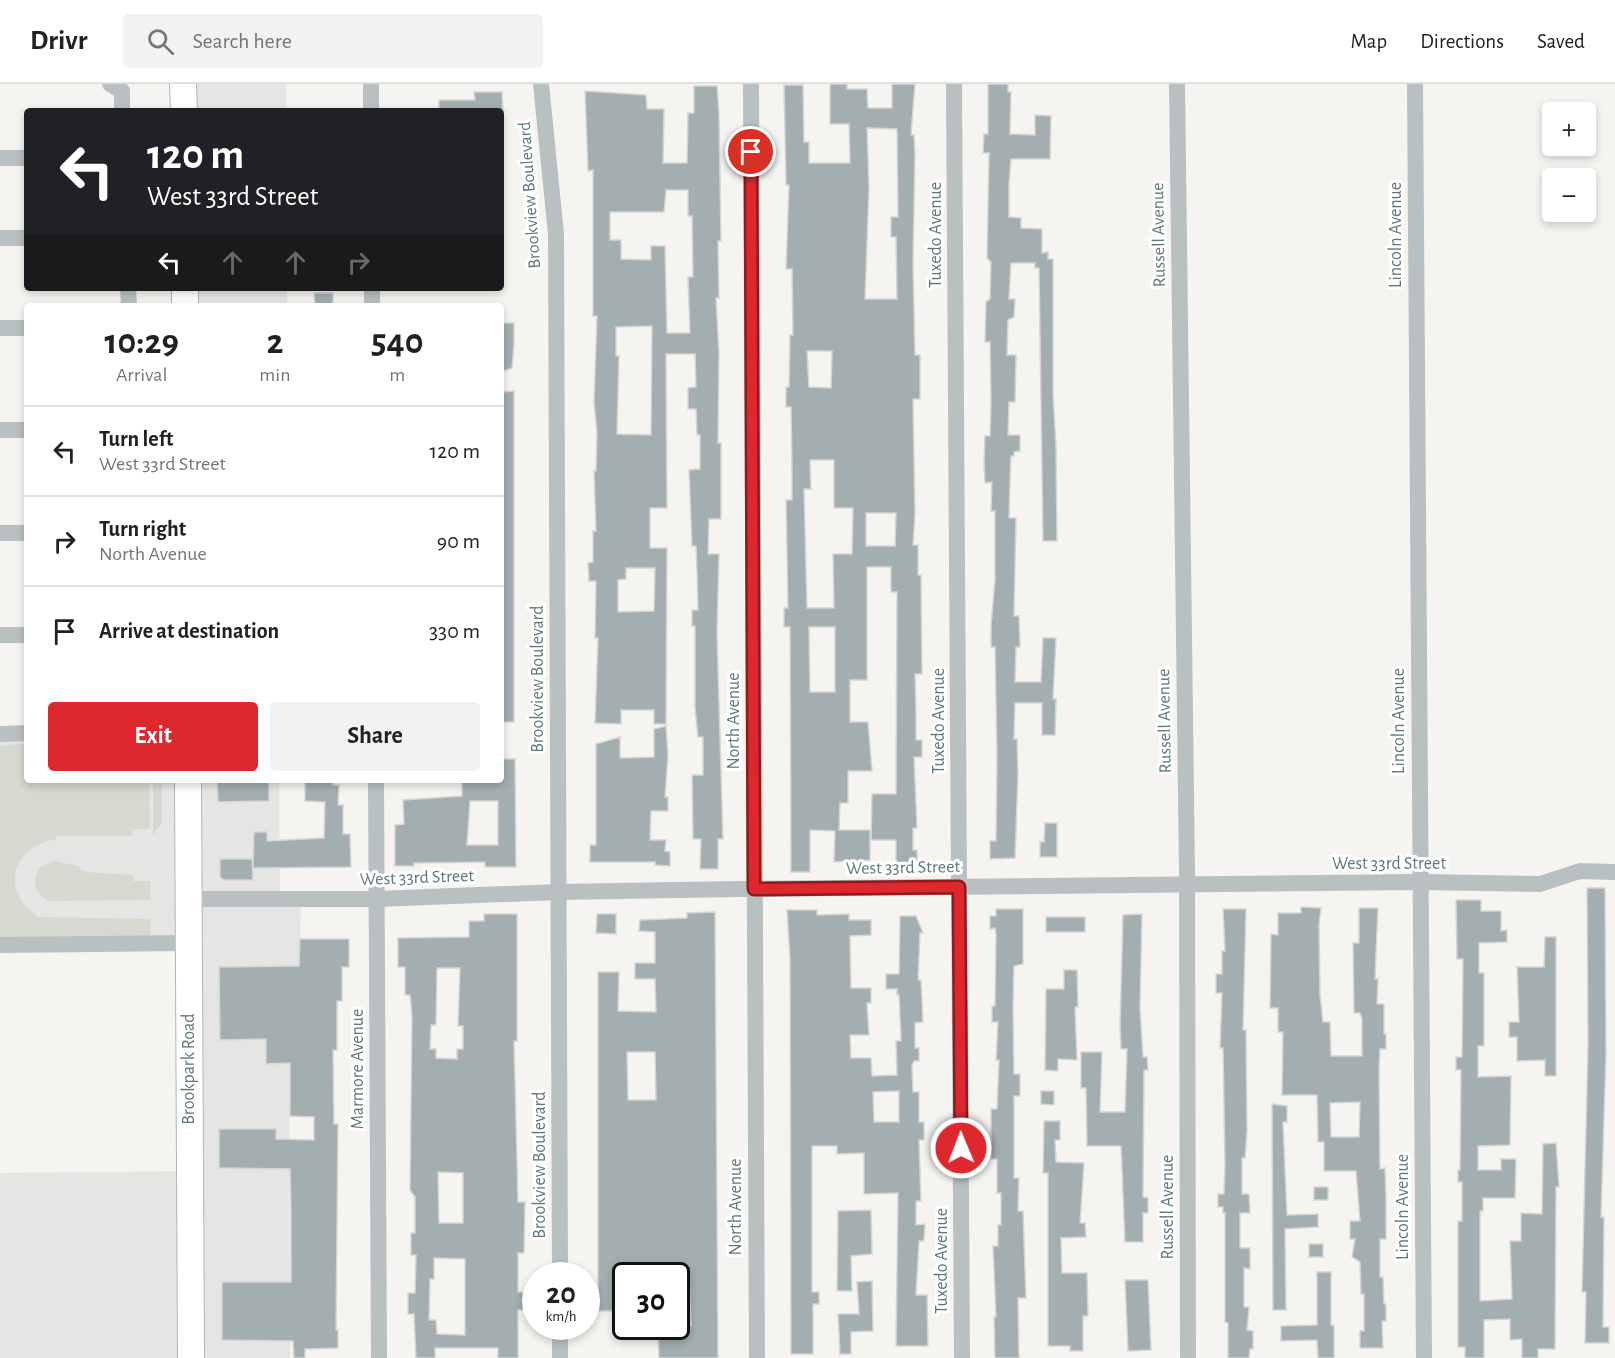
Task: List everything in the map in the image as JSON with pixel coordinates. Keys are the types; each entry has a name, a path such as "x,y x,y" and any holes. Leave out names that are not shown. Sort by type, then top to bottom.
{"main road":[{"path":"183,84 184,108"},
{"name":"Brookpark Road","path":"188,783 191,1358"}],"street":[{"path":"110,84 122,91 122,108"},
{"path":"371,84 371,108"},
{"name":"Brookview Boulevard","path":"541,84 556,234 560,1262"},
{"name":"North Avenue","path":"751,84 757,1358"},
{"name":"Tuxedo Avenue","path":"954,84 962,1358"},
{"name":"Russell Avenue","path":"1177,84 1187,886 1188,1358"},
{"name":"Lincoln Avenue","path":"1415,84 1424,1358"},
{"path":"0,158 24,158"},
{"path":"0,238 24,238"},
{"path":"0,328 24,328"},
{"path":"0,430 24,430"},
{"path":"0,533 24,534"},
{"path":"0,634 24,635"},
{"path":"0,734 24,733"},
{"name":"Marmore Avenue","path":"376,783 379,1358"},
{"name":"West 33rd Street","path":"189,899 377,899 558,892 754,889 1419,882 1540,884 1580,871 1615,872"},
{"path":"0,945 189,943"},
{"path":"560,1340 560,1358"}],"shaded area":[{"path":"184,84 286,84 286,108 184,108"},
{"path":"185,291 287,291 287,303 185,303"},
{"path":"0,737 24,737 24,783 279,783 280,899 301,899 300,1004 289,1005 290,1358 0,1358 0,1173 189,1171 188,943 0,945"},
{"path":"24,743 24,783 149,783 150,829 133,829 132,836 56,836 56,839 40,844 28,852 20,861 15,884 19,896 27,907 39,917 150,919 151,941 0,942 0,746"},
{"path":"153,783 162,783 162,823 153,835"},
{"path":"54,861 81,867 80,870 86,872 133,875 133,881 150,881 150,900 49,901 37,891 35,882 40,867"}],"building":[{"path":"830,84 847,84 847,89 867,89 868,108 892,108 892,84 915,84 911,135 914,135 915,153 913,264 915,355 920,355 920,399 913,399 915,513 913,545 918,545 918,575 921,575 922,674 915,674 916,740 922,740 922,757 914,757 917,828 913,828 913,850 917,850 917,863 896,863 896,840 871,840 872,794 896,794 897,592 891,592 891,567 867,567 867,680 850,680 850,722 868,722 872,771 848,771 848,803 840,803 839,830 870,830 870,860 834,862 835,831 810,830 810,872 791,872 790,627 784,627 784,608 788,608 786,500 792,500 791,407 786,407 786,387 789,387 790,335 793,335 792,269 786,269 789,185 786,185 784,85 803,85 804,142 809,142 809,163 850,163 849,124 830,124","holes":["867,128 897,129 898,217 891,217 891,237 896,237 897,299 865,299 869,188","807,351 832,351 831,388 809,387","810,460 834,460 834,508 853,508 852,554 833,554 834,608 807,608 804,489 811,489","866,513 896,513 895,546 866,546","809,627 835,627 835,692 810,692"]},
{"path":"988,84 1008,84 1008,92 1011,92 1010,134 1035,135 1035,115 1051,116 1050,159 1011,159 1009,217 1021,218 1021,228 1042,229 1042,253 1048,252 1048,259 1053,259 1053,393 1057,541 1043,541 1039,268 1035,268 1035,263 1011,263 1009,299 1015,299 1014,317 1008,320 1007,355 1016,355 1015,402 1009,402 1008,435 1020,435 1020,451 1014,452 1014,456 1011,456 1009,518 1016,518 1014,616 1019,616 1020,647 1016,647 1015,682 1041,682 1043,638 1056,638 1053,699 1056,699 1055,735 1042,735 1042,703 1015,703 1014,739 1017,739 1018,773 1015,858 990,859 990,841 996,841 997,760 995,647 991,647 995,579 995,511 991,511 992,482 985,483 984,462 985,436 990,436 991,403 990,342 985,342 986,302 990,299 991,262 987,258 989,153 983,153 984,134 988,134"},
{"path":"694,86 717,86 721,241 718,241 719,298 716,298 721,519 709,519 708,554 719,554 717,634 723,839 718,839 718,869 700,869 701,839 693,839 692,775 703,775 703,737 698,737 695,708 695,626 692,626 692,610 698,610 696,546 692,546 689,470 700,469 700,435 697,435 696,409 688,409 688,388 696,387 695,354 666,354 667,508 650,508 650,548 667,548 666,724 654,724 654,710 621,710 621,724 595,723 598,638 595,638 596,581 589,581 588,563 593,562 593,531 596,531 594,471 596,471 597,433 594,402 597,316 593,316 593,170 588,171 585,91 646,95 647,109 664,109 663,163 687,163 688,113 694,113","holes":["666,190 688,190 688,216 692,216 693,277 688,277 690,333 667,333 665,246 651,246 651,260 621,259 621,240 610,240 610,212 664,212","652,326 651,435 617,434 619,356 616,356 616,327","626,568 655,568 654,611 618,612 618,580 626,579"]},
{"path":"474,92 502,92 503,108 439,108 439,100 475,100"},
{"path":"314,293 333,293 333,303 315,303"},
{"path":"504,323 514,323 512,368 504,371"},
{"path":"514,391 514,722 504,722 504,392"},
{"path":"666,726 668,755 665,797 668,797 668,811 651,811 650,840 666,840 665,851 670,852 670,866 655,865 655,862 590,862 590,845 596,845 596,744 620,737 620,758 654,757 654,729"},
{"path":"504,759 515,759 516,867 485,867 485,862 414,863 414,866 395,866 395,825 404,824 403,800 462,796 462,783 504,783","holes":["470,801 498,801 498,845 467,845"]},
{"path":"217,783 269,783 269,801 218,802"},
{"path":"305,783 339,785 338,805 343,805 343,834 350,834 351,867 253,868 254,832 267,832 267,841 324,838 325,802 305,801"},
{"path":"1045,823 1057,823 1057,857 1040,857 1040,842 1044,842"},
{"path":"220,859 252,859 253,880 224,880 220,877"},
{"path":"1587,888 1605,888 1606,1052 1601,1217 1604,1217 1603,1327 1609,1327 1609,1343 1585,1343 1586,1292 1582,1292 1588,1045"},
{"path":"1456,900 1481,900 1481,911 1501,911 1501,931 1507,930 1507,942 1479,943 1479,973 1484,973 1484,1046 1478,1046 1478,1077 1511,1076 1510,1145 1478,1146 1478,1170 1501,1170 1501,1159 1516,1159 1515,1198 1483,1198 1483,1211 1480,1211 1480,1301 1512,1299 1510,1241 1521,1241 1521,1213 1542,1214 1543,1144 1556,1143 1559,1187 1556,1187 1555,1349 1538,1349 1538,1358 1522,1358 1522,1339 1510,1340 1510,1319 1484,1320 1484,1358 1465,1358 1465,1347 1458,1347 1458,1221 1462,1221 1462,1182 1458,1182 1461,1070 1456,1070 1456,1057 1462,1057 1463,959 1457,959"},
{"path":"1301,907 1321,908 1319,924 1320,995 1323,1022 1330,1022 1331,1056 1362,1056 1362,1019 1360,1013 1354,1013 1353,943 1359,943 1359,908 1378,908 1375,979 1378,979 1377,1004 1384,1004 1384,1034 1386,1034 1386,1049 1380,1049 1379,1069 1380,1169 1385,1168 1386,1198 1386,1239 1380,1239 1380,1277 1383,1277 1384,1304 1386,1304 1386,1321 1382,1321 1383,1348 1360,1348 1360,1331 1364,1331 1364,1294 1361,1294 1360,1262 1352,1257 1355,1239 1350,1239 1350,1221 1360,1221 1356,1171 1324,1171 1324,1142 1318,1142 1317,1095 1282,1095 1283,1032 1278,1032 1278,1008 1270,1008 1271,934 1278,935 1278,913 1301,913","holes":["1360,1102 1359,1137 1331,1137 1330,1103"]},
{"path":"996,909 1023,909 1023,964 1014,966 1013,1006 1014,1074 1020,1074 1020,1096 1014,1096 1014,1178 1019,1178 1018,1211 1023,1211 1026,1298 1018,1298 1019,1358 995,1358 993,1246 998,1246 998,1225 1001,1225 1001,1193 997,1193 997,1159 991,1159 991,1109 997,1109 999,1060 996,1060 998,1022 992,1022 992,1006 995,1006 996,935 995,928 990,929 990,916 996,916"},
{"path":"1223,909 1246,909 1243,1030 1246,1030 1247,1131 1245,1158 1242,1158 1242,1194 1249,1194 1250,1213 1240,1213 1240,1248 1250,1248 1250,1269 1244,1268 1244,1307 1249,1307 1247,1330 1253,1331 1253,1349 1250,1349 1249,1358 1228,1358 1228,1323 1225,1322 1225,1213 1223,1213 1223,1207 1218,1207 1218,1194 1224,1194 1225,1165 1223,1048 1220,1048 1222,993 1216,993 1216,974 1222,974 1222,951 1225,951"},
{"path":"787,910 817,910 817,915 849,914 849,920 871,920 871,935 850,936 851,988 871,988 871,1003 867,1003 869,1035 850,1035 851,1058 871,1058 872,1076 897,1075 896,1041 901,1041 899,995 897,995 897,989 886,989 886,974 899,974 900,916 916,916 923,933 920,933 918,980 921,980 923,1022 915,1023 915,1048 919,1048 919,1061 914,1061 912,1066 913,1092 919,1092 919,1122 924,1122 924,1140 919,1140 921,1201 916,1201 916,1225 925,1224 924,1241 919,1241 916,1295 927,1295 928,1346 896,1346 898,1193 864,1194 864,1153 837,1154 837,1146 812,1146 812,1292 819,1292 819,1304 813,1304 813,1354 791,1354 790,959","holes":["899,1091 899,1122 874,1122 873,1092"]},
{"path":"715,912 718,1358 659,1358 658,1340 690,1340 690,1262 612,1262 612,1311 600,1311 598,972 619,972 618,1011 656,1012 655,979 635,979 635,963 655,963 655,932 639,931 640,920 687,918 687,913","holes":["627,1052 655,1052 656,1100 628,1100"]},
{"path":"484,914 517,914 517,1041 514,1041 518,1202 525,1202 524,1253 518,1253 518,1292 522,1292 522,1310 518,1310 518,1358 498,1358 498,1348 435,1348 435,1358 416,1358 414,1314 408,1314 408,1293 415,1293 416,1255 411,1255 411,1233 415,1233 415,1197 410,1190 412,1016 410,995 405,995 405,967 398,967 398,938 469,937 469,921 484,921","holes":["437,968 460,968 458,1026 463,1026 463,1049 457,1049 457,1059 436,1058 436,1049 430,1049 431,1025 436,1025","438,1172 463,1173 463,1223 439,1223","434,1258 465,1259 465,1335 437,1334 436,1320 429,1320 430,1279 434,1279"]},
{"path":"597,914 616,914 616,934 596,933"},
{"path":"1142,914 1140,1008 1143,1057 1147,1057 1148,1070 1144,1070 1143,1197 1148,1198 1148,1213 1143,1213 1143,1242 1125,1242 1121,1146 1087,1146 1086,1088 1081,1088 1081,1052 1102,1052 1100,1112 1125,1112 1127,1049 1121,1049 1120,1026 1123,915"},
{"path":"1046,917 1085,917 1085,932 1046,932"},
{"path":"1545,937 1556,937 1556,1076 1545,1076 1545,1060 1517,1061 1517,1037 1509,1037 1509,1022 1519,1022 1517,967 1544,967"},
{"path":"300,939 349,939 349,967 342,967 342,1001 337,1001 337,1050 333,1050 334,1124 338,1124 336,1330 338,1330 338,1348 305,1349 305,1358 294,1358 293,1341 222,1340 222,1282 291,1282 291,1211 290,1169 219,1168 219,1129 276,1129 276,1139 314,1140 314,1117 290,1116 290,1063 266,1064 266,1039 220,1040 219,967 299,966"},
{"path":"1064,970 1077,970 1078,1007 1075,1007 1077,1060 1058,1059 1058,1071 1045,1070 1046,989 1064,989"},
{"path":"1041,1091 1054,1091 1054,1105 1041,1104"},
{"path":"1272,1104 1287,1106 1287,1122 1283,1122 1287,1215 1318,1214 1318,1227 1285,1229 1286,1310 1273,1310"},
{"path":"1044,1121 1060,1121 1060,1140 1055,1140 1056,1162 1084,1163 1080,1223 1085,1223 1086,1237 1061,1238 1062,1273 1087,1273 1088,1316 1083,1316 1083,1351 1070,1351 1070,1346 1048,1346 1048,1173 1043,1173"},
{"path":"1314,1187 1328,1187 1328,1200 1314,1200"},
{"path":"871,1210 872,1254 851,1256 852,1291 837,1291 838,1211"},
{"path":"1309,1244 1323,1244 1323,1257 1309,1257"},
{"path":"1317,1272 1331,1272 1331,1325 1334,1325 1334,1358 1318,1358 1317,1340 1281,1341 1281,1326 1317,1325"},
{"path":"1125,1280 1148,1280 1151,1350 1128,1351"},
{"path":"872,1281 873,1331 851,1332 851,1354 840,1354 838,1314 859,1314 857,1282"}],"route":[{"path":"751,152 754,889 959,887 961,1148"}]}
